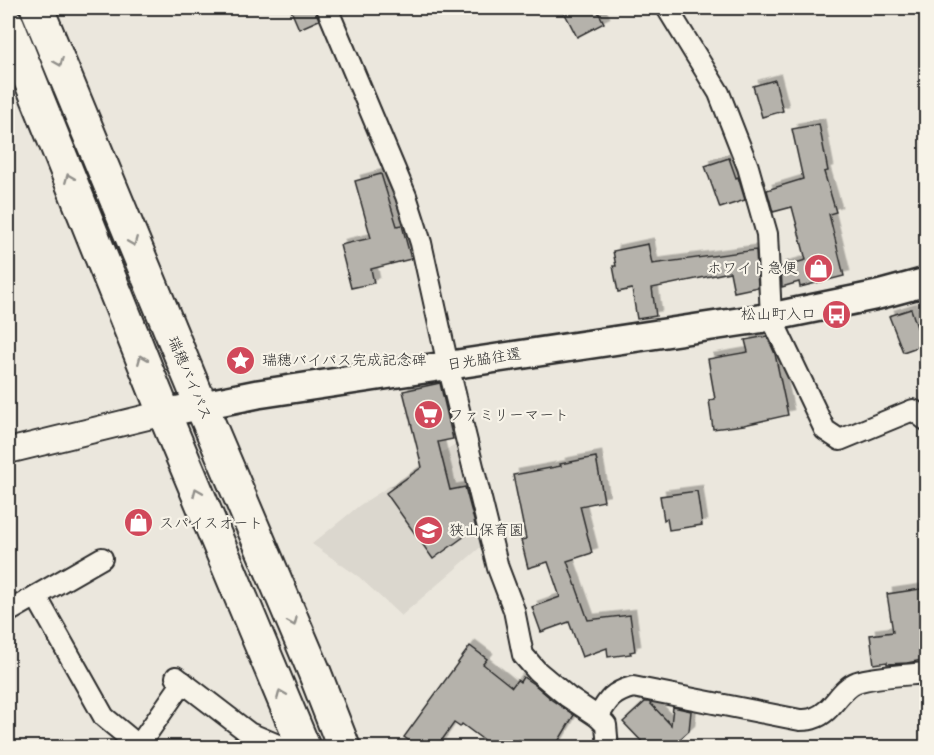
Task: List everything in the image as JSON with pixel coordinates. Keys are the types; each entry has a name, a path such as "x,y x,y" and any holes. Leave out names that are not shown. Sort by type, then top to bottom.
{"highway":[{"name":"瑞穂バイパス","path":"37,8 344,747"},
{"path":"8,25 164,413 304,747"}],"main road":[{"name":"日光脇往還","path":"164,413 258,394 771,316 878,295 927,282"}],"street":[{"path":"327,8 406,196 421,243 498,568 514,610 523,655 537,671 568,698 598,717 606,725 608,747"},
{"path":"667,8 719,93 748,167 767,234 771,316 825,430 840,440 913,410 927,420"},
{"name":"日光脇往還","path":"8,451 164,413"},
{"path":"8,612 102,558"},
{"path":"36,596 104,717 138,746 180,680 249,733 285,747"},
{"path":"598,717 608,700 621,690 633,687 801,720 814,718 828,711 844,691 855,683 870,679 927,673"}],"shaded area":[{"path":"460,441 483,545 401,616 359,577 312,544 360,505"}],"building":[{"path":"290,8 315,8 319,20 299,29"},
{"path":"562,8 596,8 604,23 577,37"},
{"path":"775,80 783,111 762,117 753,86"},
{"path":"819,124 828,171 824,172 836,212 829,214 844,276 800,287 799,282 782,287 781,267 806,260 792,207 773,212 767,190 803,179 792,129"},
{"path":"729,158 745,200 720,208 705,166"},
{"path":"381,174 397,226 402,225 411,259 371,269 374,283 351,288 340,245 371,238 355,181"},
{"path":"648,244 652,264 756,250 758,287 734,292 730,272 652,288 656,316 637,319 632,289 618,292 613,266 616,266 613,251"},
{"path":"911,309 923,345 903,352 889,316"},
{"path":"767,336 775,354 788,415 713,429 709,400 715,399 708,359 748,352 745,340"},
{"path":"440,383 453,439 438,442 450,490 465,487 476,528 433,559 386,493 422,467 403,391"},
{"path":"596,457 604,501 580,506 592,553 567,561 588,620 630,615 635,651 630,652 631,654 608,657 607,648 582,657 569,622 541,632 532,607 560,597 548,562 528,568 521,540 526,539 513,475"},
{"path":"697,491 702,525 669,530 667,518 664,520 660,496"},
{"path":"927,588 927,659 907,663 874,664 870,635 893,632 887,594"},
{"path":"470,646 487,659 483,664 512,687 517,680 520,682 523,677 574,715 555,747 533,747 519,740 513,747 493,747 462,724 460,727 454,723 437,747 418,747 404,737"},
{"path":"645,702 649,702 671,725 673,707 691,711 689,731 671,747 647,747 623,722"}],"place":[{"name":"ホワイト急便","path":"818,268"},
{"name":"松山町入口","path":"837,314"},
{"name":"瑞穂バイパス完成記念碑","path":"241,360"},
{"name":"ファミリーマート","path":"428,415"},
{"name":"スパイスオート","path":"138,523"},
{"name":"狭山保育園","path":"428,530"}]}
